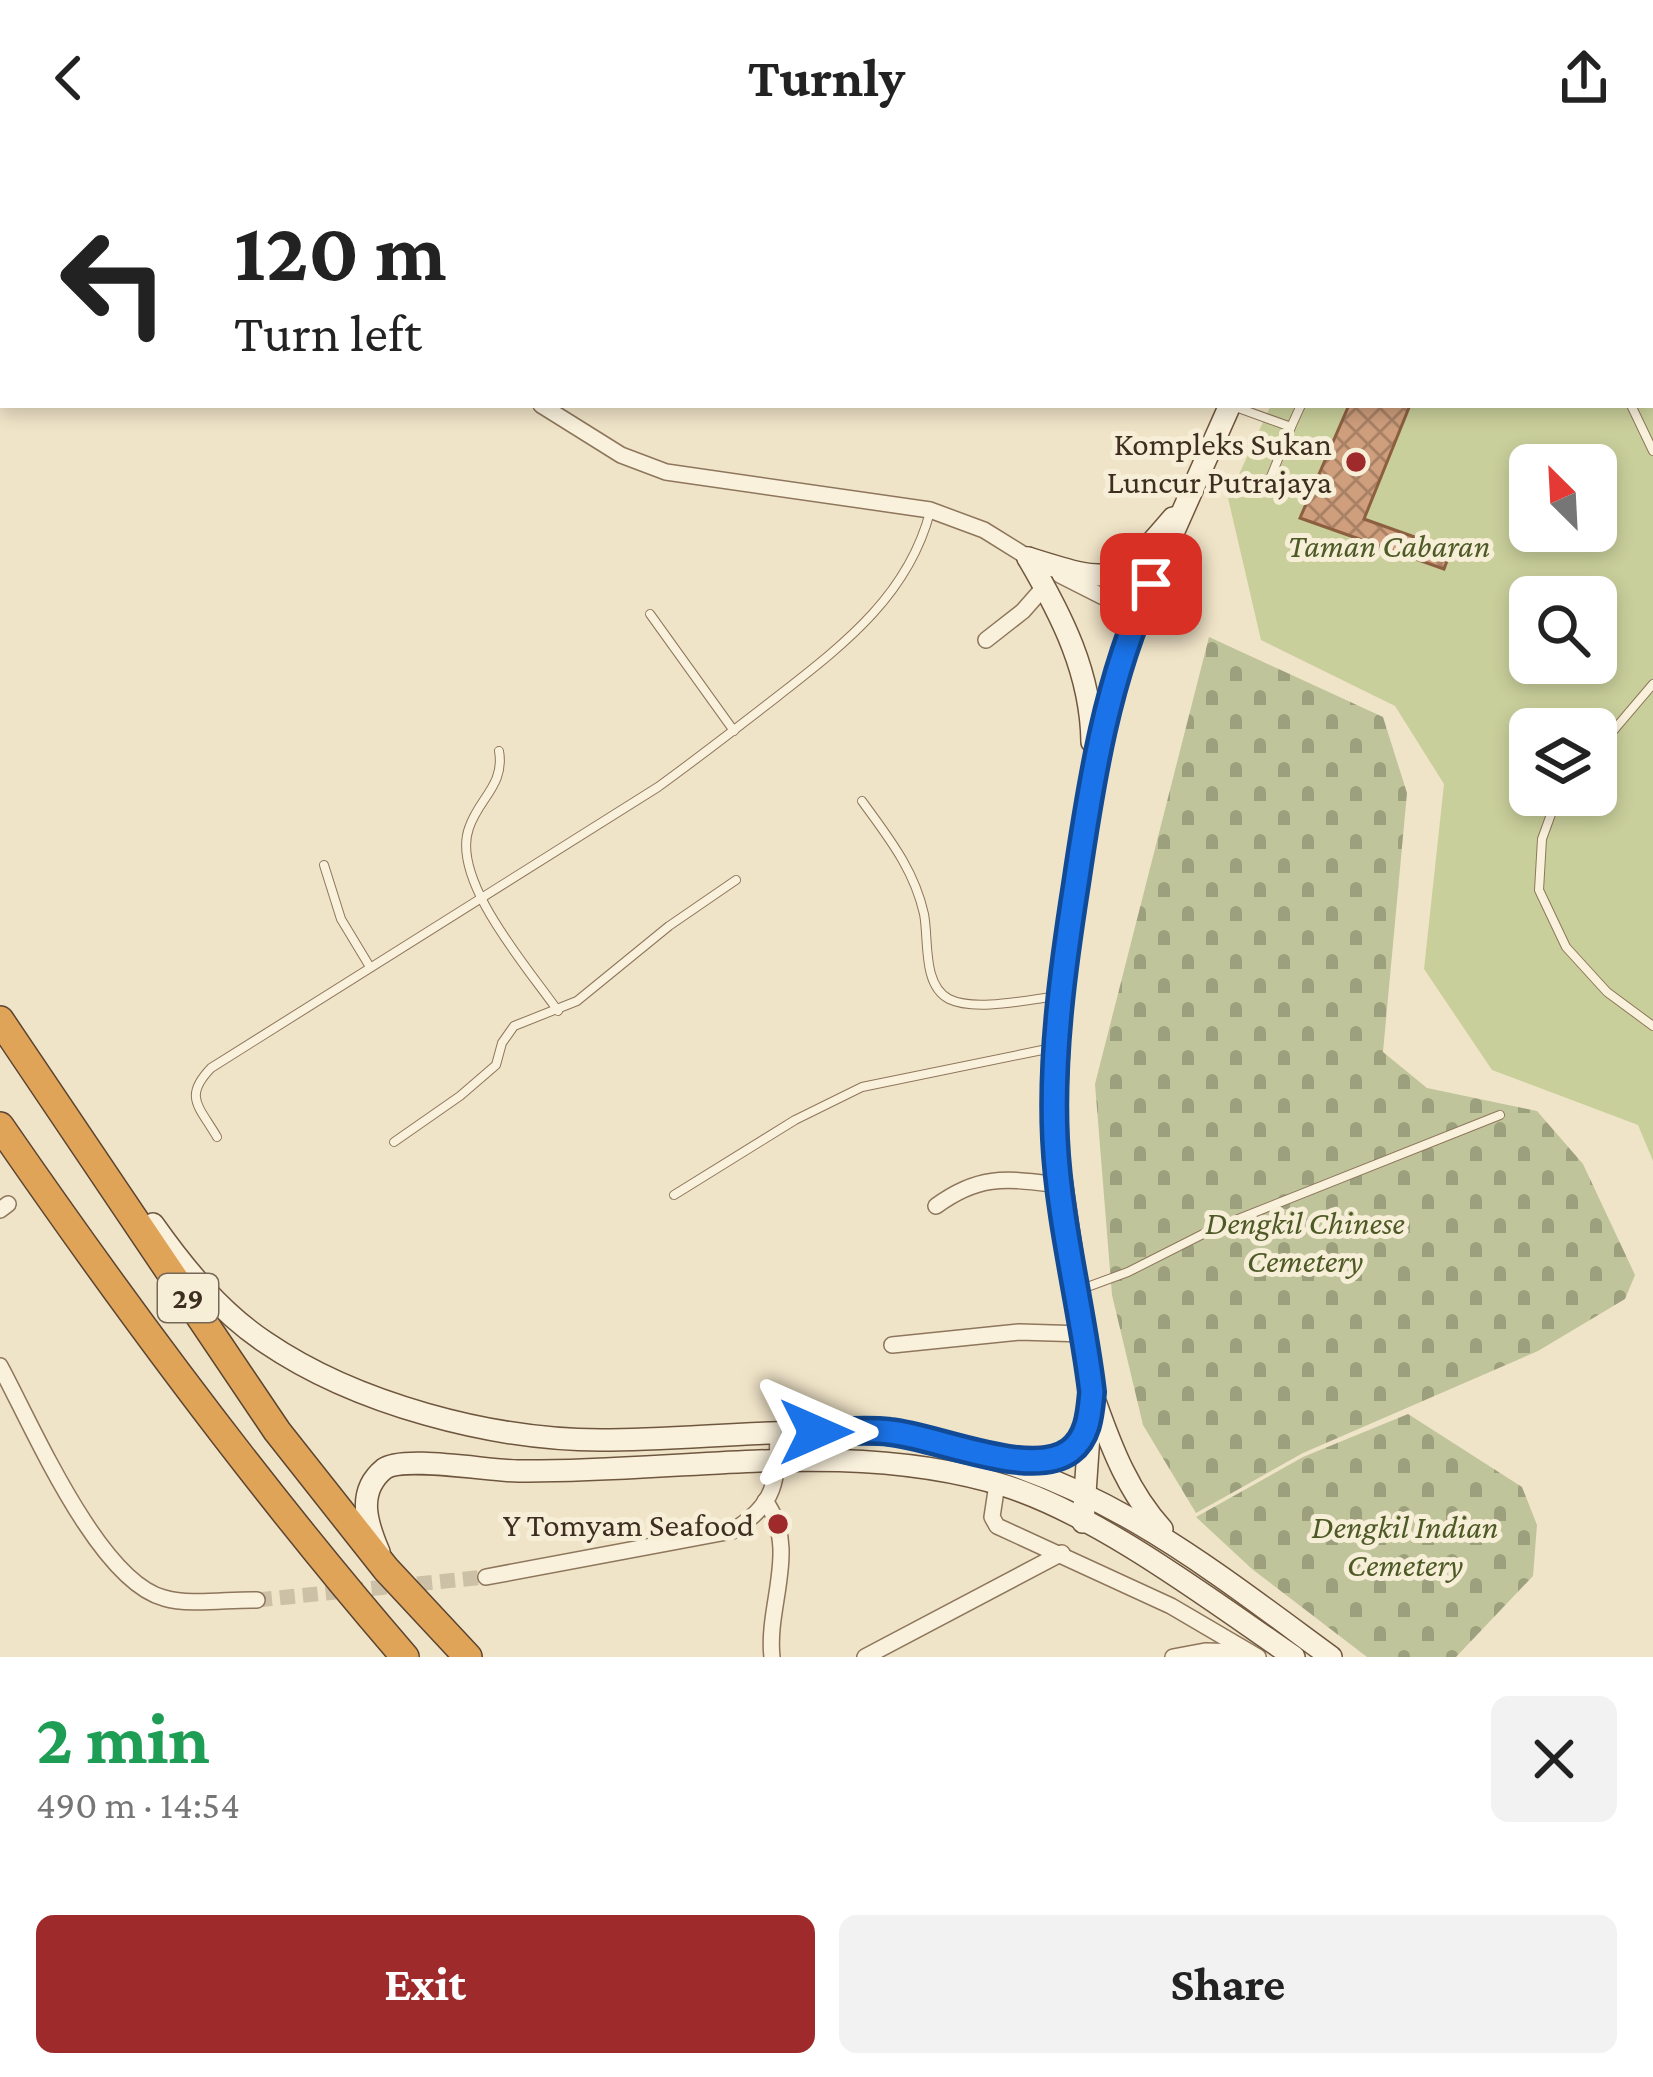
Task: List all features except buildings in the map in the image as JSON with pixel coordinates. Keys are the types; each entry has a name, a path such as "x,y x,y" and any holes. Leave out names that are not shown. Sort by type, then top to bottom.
{"highway":[{"name":"29","path":"0,1018 277,1431 386,1569 468,1657"},
{"name":"29","path":"0,1126 204,1413 405,1657"}],"main road":[{"path":"1083,1522 1092,1392 1055,1138 1061,996 1090,790 1110,697 1137,614 1229,408"},
{"path":"1028,558 1092,576 1116,576 1133,565 1189,499"},
{"path":"1028,558 1065,624 1088,689 1090,790"},
{"path":"0,1018 172,1251 215,1301 265,1342 346,1386 474,1426 538,1437 602,1440 778,1431 891,1432 1005,1459 1085,1492 1174,1543 1331,1657"},
{"path":"1005,1459 1056,1458 1068,1453 1088,1425 1092,1392"},
{"path":"1092,1392 1111,1447 1141,1506 1174,1543"},
{"path":"386,1569 370,1530 367,1496 384,1470 404,1461 477,1471 556,1472 853,1461 919,1466 997,1484 1083,1522 1171,1574 1294,1657"}],"street":[{"path":"546,408 621,455 665,472 930,510 984,530 1137,614"},
{"path":"986,640 1045,586"},
{"path":"936,1206 968,1186 998,1178 1061,1185"},
{"path":"892,1345 1019,1332 1085,1334"},
{"path":"0,1366 94,1538 128,1580 165,1599 257,1600"},
{"path":"486,1577 732,1532 758,1516 775,1480 778,1431"},
{"path":"997,1484 992,1517 997,1526 1171,1606 1254,1654"},
{"path":"765,1501 775,1514 783,1552 772,1620 772,1657"},
{"path":"865,1657 1062,1552"},
{"path":"1173,1657 1205,1651 1254,1654"}],"lane":[{"path":"1238,408 1291,427"},
{"path":"1266,489 1300,408"},
{"path":"1632,408 1653,451"},
{"path":"217,1136 194,1095 196,1084 211,1068 658,787 734,731 865,625 911,563 930,510"},
{"path":"650,614 734,731"},
{"path":"1617,726 1653,684"},
{"path":"499,751 502,769 469,826 464,850 480,897 558,1011"},
{"path":"862,801 908,864 939,992 953,1001 996,1004 1061,996"},
{"path":"1550,816 1542,839 1539,890 1566,947 1606,992 1653,1026"},
{"path":"324,865 341,919 370,967"},
{"path":"394,1142 496,1065 502,1043 514,1026 558,1011 606,980 669,926 736,880"},
{"path":"674,1196 794,1120 862,1087 1058,1047"},
{"path":"1077,1290 1128,1272 1213,1229 1500,1115"}],"green space":[{"name":"Taman Cabaran","path":"1270,408 1653,408 1653,1161 1638,1125 1492,1070 1424,969 1444,784 1395,706 1261,640 1228,498"},
{"name":"Dengkil Chinese Cemetery","path":"1209,637 1383,717 1407,793 1383,1052 1427,1088 1537,1111 1583,1164 1635,1275 1625,1299 1538,1351 1303,1453 1196,1513 1143,1425 1112,1295 1095,1084"},
{"name":"Dengkil Indian Cemetery","path":"1408,1414 1522,1487 1537,1525 1533,1576 1456,1657 1367,1657 1252,1569 1196,1517 1303,1457"}],"tunnel":[{"path":"257,1600 486,1577"}],"place":[{"name":"Kompleks Sukan Luncur Putrajaya","path":"1356,462"},
{"name":"Y Tomyam Seafood","path":"778,1524"}],"route":[{"path":"816,1432 891,1432 1005,1459 1056,1458 1077,1445 1088,1425 1092,1392 1055,1138 1061,985 1086,813 1110,697 1151,584"}]}
